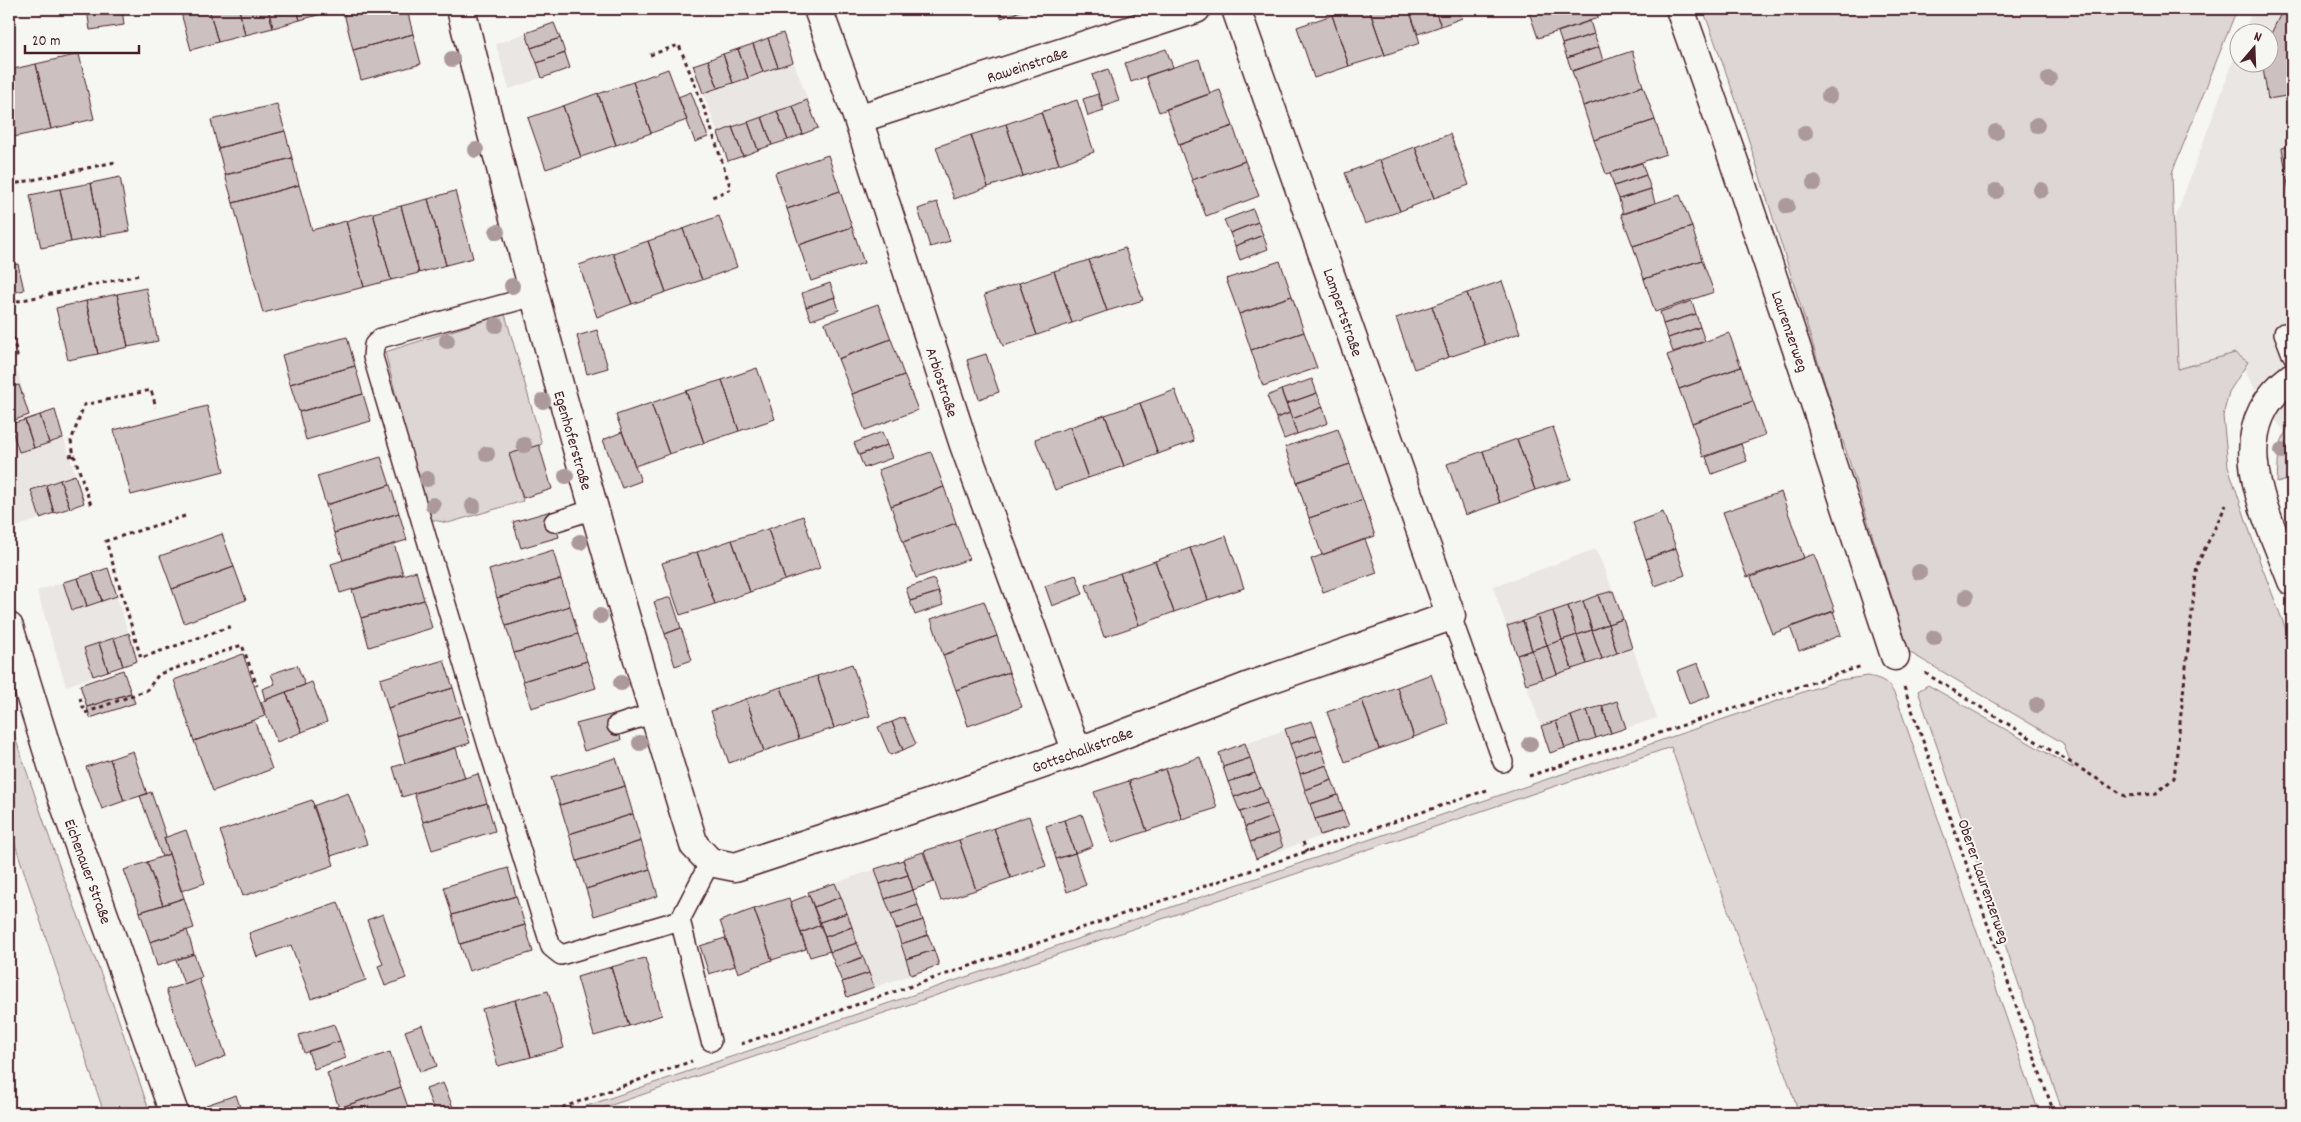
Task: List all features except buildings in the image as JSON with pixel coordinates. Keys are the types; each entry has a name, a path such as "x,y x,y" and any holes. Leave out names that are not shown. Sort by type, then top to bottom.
{"street":[{"name":"Egenhoferstraße","path":"461,9 534,296 594,509 694,845 710,862"},
{"name":"Arbiostraße","path":"818,9 858,119 955,419 1078,752"},
{"name":"Raweinstraße","path":"858,119 1196,9"},
{"name":"Lampertstraße","path":"1236,9 1451,616"},
{"name":"Laurenzerweg","path":"1680,9 1731,153 1822,424 1829,455 1897,666"},
{"path":"2292,377 2280,386 2264,405 2255,432 2252,462 2256,486 2292,581"},
{"name":"Gottschalkstraße","path":"710,862 735,867 925,805 1078,752 1247,687 1451,616"},
{"name":"Eichenauer Straße","path":"9,627 61,794 174,1113"}],"lane":[{"path":"534,296 381,338 374,345 374,357 487,743 551,947 561,955 680,920"},
{"path":"2284,333 2292,354"},
{"path":"554,522 594,509"},
{"path":"1451,616 1503,762"},
{"path":"617,725 654,713"},
{"path":"710,862 680,920 711,1041"}],"path":[{"path":"650,55 679,45 706,113 731,190 712,197"},
{"path":"9,184 115,162"},
{"path":"9,303 139,275"},
{"path":"9,314 17,356 12,357"},
{"path":"91,505 70,441 84,405 151,390 156,407"},
{"path":"69,456 74,455"},
{"path":"1524,777 1897,666 1922,671 2125,796 2155,794 2174,778 2197,564 2235,488 2256,486"},
{"path":"185,516 106,541 141,658 232,626"},
{"path":"122,613 127,611"},
{"path":"80,698 85,713 146,690 159,674 242,645 257,686"},
{"name":"Oberer Laurenzerweg","path":"1897,666 2054,1113"},
{"path":"733,1047 1496,787"},
{"path":"1303,842 1307,852"},
{"path":"547,1113 696,1060"}],"shaded area":[{"path":"1703,9 2237,9 2232,22 2228,22 2228,32 2172,173 2178,369 2235,353 2248,362 2229,392 2223,416 2228,466 2260,562 2292,645 2292,1113 2063,1113 1918,691 1928,685 2073,768 2063,743 1909,652 1738,106"},
{"path":"2253,9 2292,9 2292,457 2284,431 2264,405 2235,353 2178,369 2173,224 2229,72 2278,72 2278,22 2248,22"},
{"path":"554,23 570,68 509,89 496,44"},
{"path":"783,33 818,128 728,161 693,65"},
{"path":"505,314 542,444 509,454 523,501 448,523 433,520 426,513 385,352"},
{"path":"9,339 29,415 9,422"},
{"path":"55,410 84,503 13,528 9,512 9,425"},
{"path":"2292,418 2287,480 2277,483 2279,447"},
{"path":"1596,549 1613,591 1657,718 1550,753 1493,587"},
{"path":"108,568 137,661 66,686 37,591"},
{"path":"1868,676 1884,681 1893,691 1898,702 2039,1113 1799,1113 1671,747 588,1113 566,1113 1809,690 1840,680"},
{"path":"9,720 62,874 117,1015 150,1113 104,1113 9,826"},
{"path":"1312,721 1349,826 1256,859 1219,753"},
{"path":"903,860 939,965 847,997 808,892"}]}
